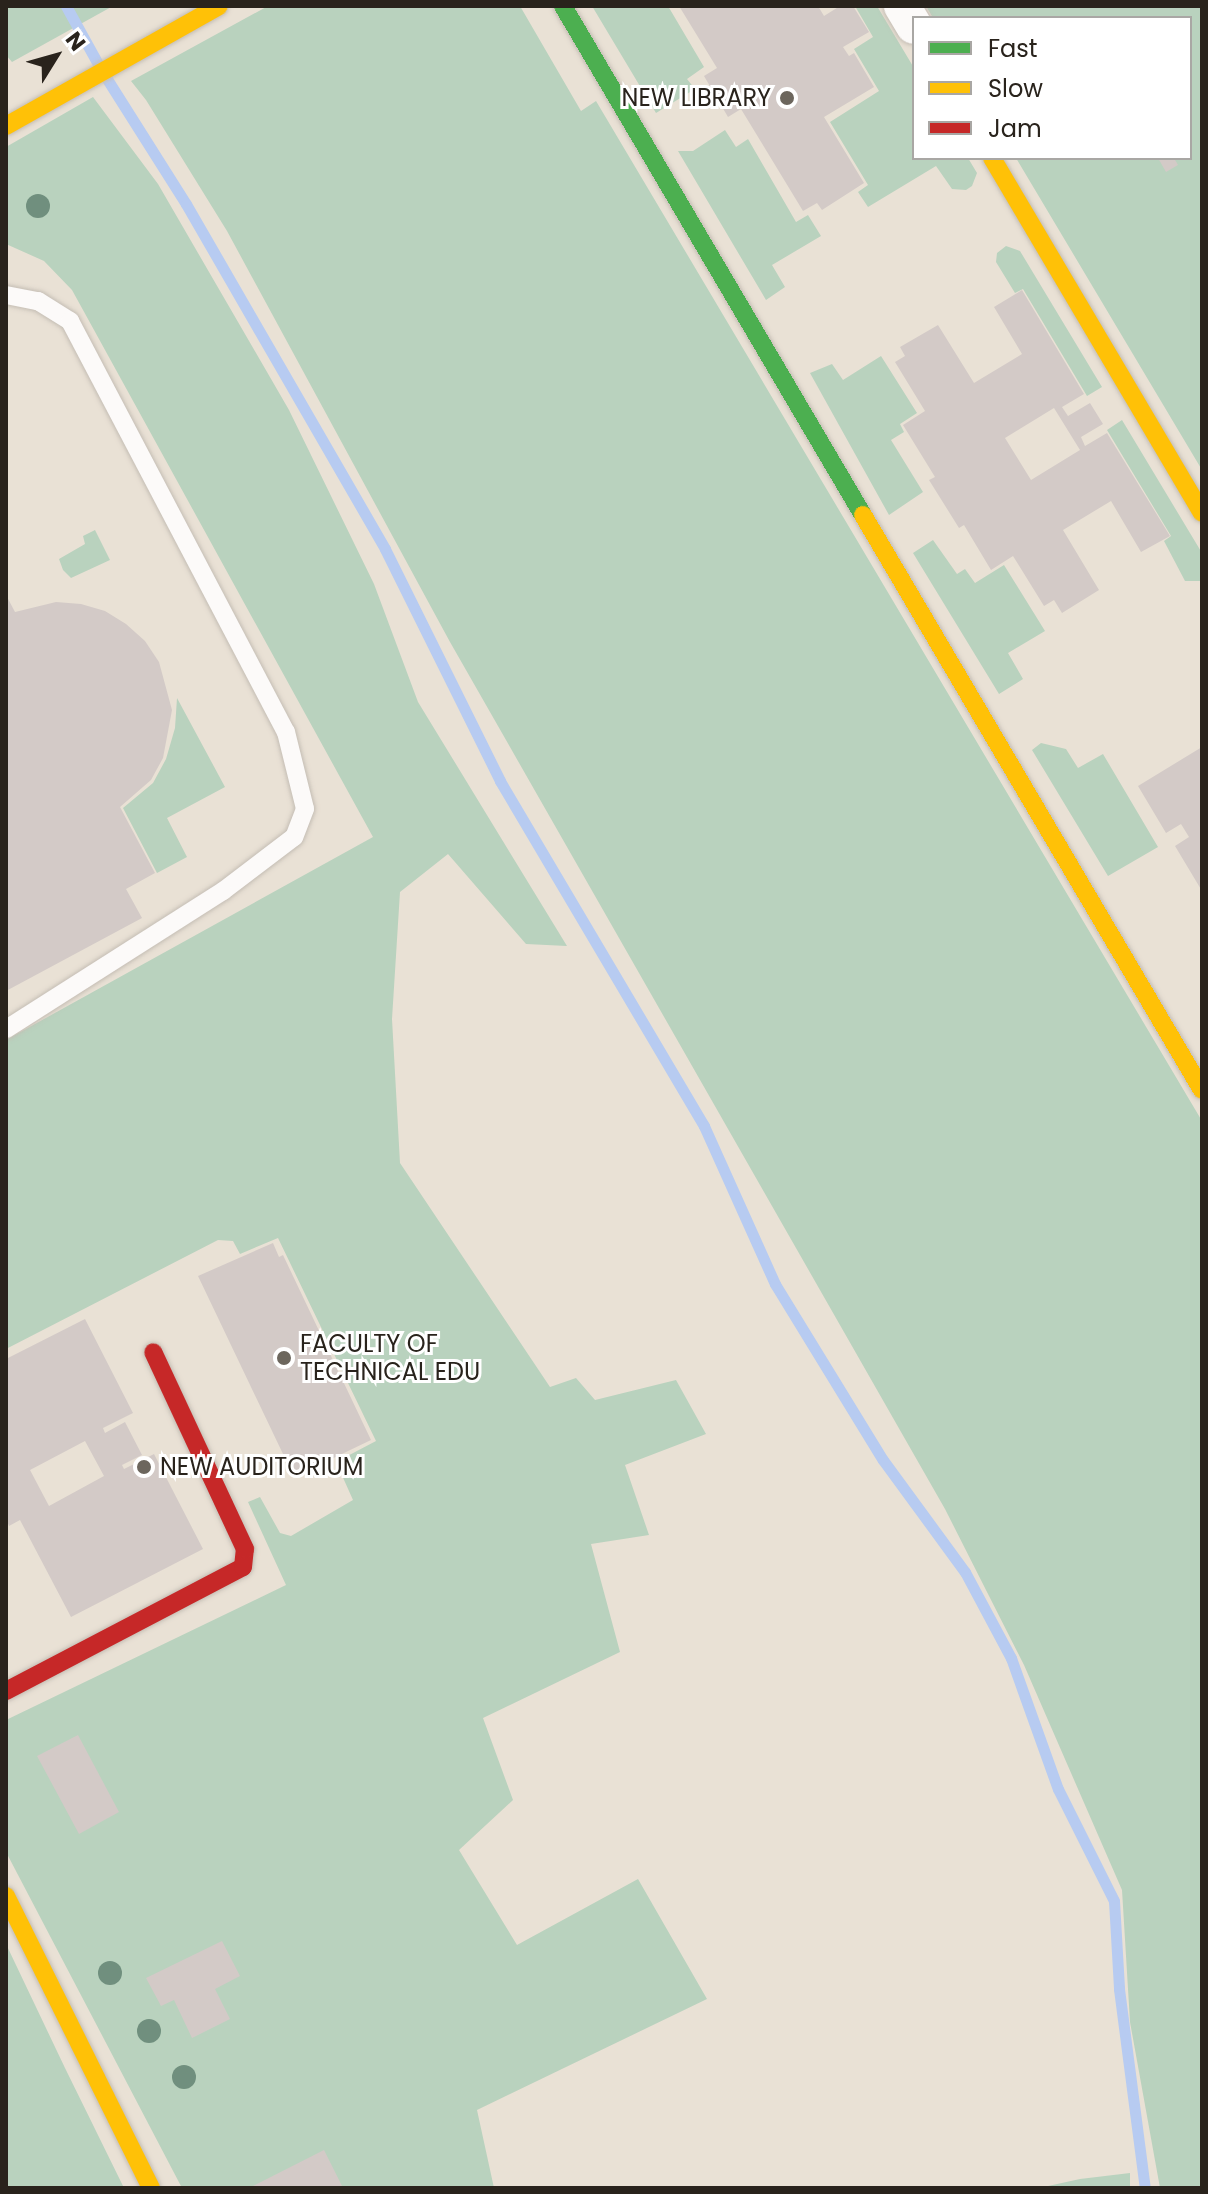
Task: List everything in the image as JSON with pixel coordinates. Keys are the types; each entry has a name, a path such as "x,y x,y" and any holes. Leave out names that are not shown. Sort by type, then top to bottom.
{"street":[{"path":"6,126 219,6"},
{"path":"563,6 1202,1090"},
{"path":"993,160 1202,513"},
{"path":"6,1691 243,1567 245,1549 153,1352"},
{"path":"6,1896 151,2188"}],"lane":[{"path":"6,295 38,301 70,321 286,732 305,809 294,837 223,891 6,1029"}],"green space":[{"path":"6,6 113,6 12,62 6,55"},
{"path":"268,6 520,6 581,111 596,101 1202,1121 1202,2188 1160,2188 1130,2022 1122,1890 1024,1665 945,1509 450,642 227,231 131,81"},
{"path":"592,6 668,6 704,67 687,79 695,89 656,113"},
{"path":"855,6 877,6 912,65 912,160 969,160 977,173 972,186 966,190 952,189 936,166 868,207 858,192 868,185 830,122 879,91 854,49 873,37"},
{"path":"926,6 1202,6 1202,470 1017,160 1192,160 1192,16 932,16"},
{"path":"93,97 158,184 289,410 374,584 418,702 567,946 526,944 448,854 400,892 392,1019 400,1163 550,1387 576,1378 595,1400 676,1380 706,1434 625,1465 649,1535 591,1544 620,1652 483,1718 513,1800 459,1850 517,1945 638,1879 707,1999 477,2110 494,2188 182,2188 6,1852 6,1720 286,1585 248,1502 260,1497 280,1533 291,1536 353,1500 336,1462 376,1441 278,1238 240,1254 233,1241 218,1240 6,1349 6,1040 373,837 72,290 44,261 6,244 6,147"},
{"path":"725,130 736,147 748,139 796,222 808,215 821,236 772,265 785,287 766,300 678,151 693,151"},
{"path":"1006,246 1020,251 1102,387 1087,396 1023,289 1015,293 996,262 997,253"},
{"path":"881,356 917,413 900,424 904,432 891,440 923,492 889,515 810,373 832,364 843,380"},
{"path":"1122,420 1202,553 1200,581 1185,581 1164,541 1171,536 1107,430"},
{"path":"95,530 110,560 71,578 63,570 59,559 85,544 83,536"},
{"path":"933,540 957,574 965,569 975,583 1004,565 1045,631 1008,653 1023,679 999,694 913,553"},
{"path":"177,698 225,787 167,818 187,857 157,873 123,808 153,783 166,759 175,728"},
{"path":"1041,743 1066,749 1078,768 1103,754 1158,847 1108,876 1032,750"},
{"path":"6,1944 65,2068 124,2188 6,2188"},
{"path":"1130,2173 1130,2188 1039,2188 1080,2179"}],"building":[{"name":"NEW LIBRARY","path":"679,6 818,6 824,16 840,6 853,6 869,32 843,47 849,56 854,53 874,87 824,117 864,183 822,210 817,203 803,211 741,109 728,117 704,76 717,68"},
{"path":"1159,160 1175,160 1178,165 1166,172"},
{"path":"1022,290 1084,394 1062,407 1068,416 1090,403 1103,424 1081,437 1085,446 1107,433 1170,536 1141,552 1111,501 1063,530 1099,590 1062,613 1054,600 1044,606 1013,556 991,570 964,525 959,528 929,480 935,477 903,425 925,411 895,362 905,356 900,347 938,325 974,383 1022,354 994,307","holes":["1054,408 1080,450 1031,480 1005,438"]},
{"path":"6,595 15,612 56,602 81,604 105,611 126,624 145,641 159,662 172,710 163,758 151,780 120,807 155,873 126,889 142,918 6,991"},
{"path":"1202,747 1202,891 1175,846 1189,837 1181,824 1166,833 1138,786"},
{"name":"FACULTY OF TECHNICAL EDU","path":"273,1243 279,1257 283,1255 371,1440 294,1477 198,1276"},
{"name":"NEW AUDITORIUM","path":"85,1319 133,1413 103,1428 105,1433 125,1422 142,1455 122,1465 124,1469 154,1454 203,1549 71,1617 20,1520 9,1526 6,1519 6,1359","holes":["85,1441 104,1476 49,1506 30,1470"]},
{"path":"78,1735 119,1812 79,1834 37,1756"},
{"path":"222,1941 240,1976 215,1989 230,2019 192,2038 174,2000 161,2006 146,1978"},
{"path":"324,2150 343,2188 249,2188"}],"waterway":[{"path":"66,6 98,64"},
{"path":"107,79 186,204 385,549 500,781 704,1126 775,1284 883,1460 965,1572 1011,1658 1058,1789 1114,1901 1119,1989 1145,2188"}],"traffic: fast":[{"path":"563,6 863,515"}],"traffic: slow":[{"path":"6,126 219,6"},
{"path":"993,160 1202,513"},
{"path":"863,515 1202,1090"},
{"path":"6,1896 151,2188"}],"traffic: jam":[{"path":"6,1691 243,1567 245,1549 153,1352"}],"place":[{"name":"NEW LIBRARY","path":"787,98"},
{"name":"FACULTY OF TECHNICAL EDU","path":"284,1358"},
{"name":"NEW AUDITORIUM","path":"144,1467"}]}
